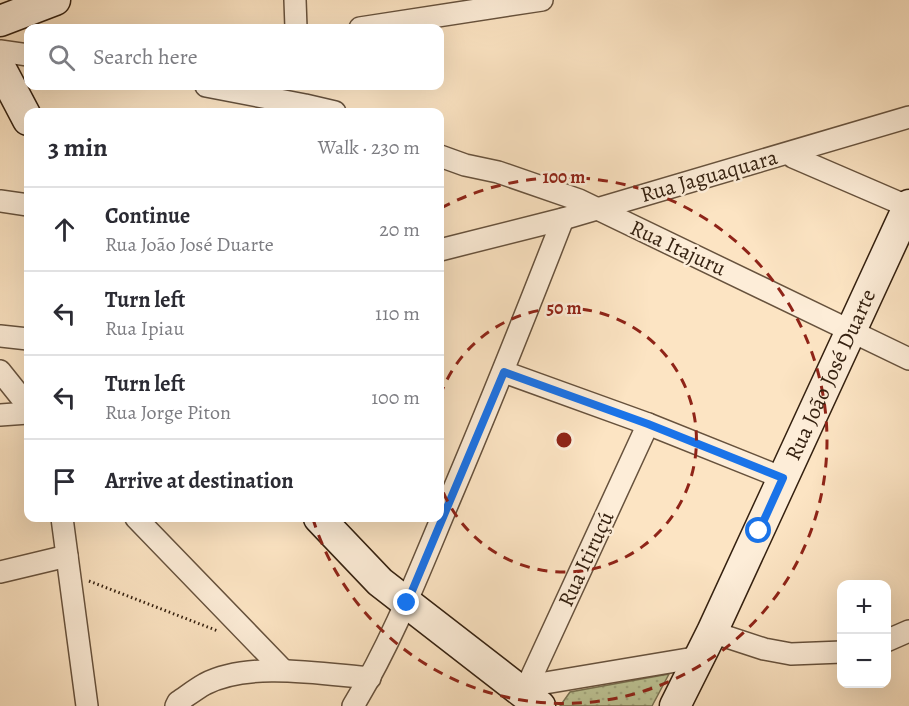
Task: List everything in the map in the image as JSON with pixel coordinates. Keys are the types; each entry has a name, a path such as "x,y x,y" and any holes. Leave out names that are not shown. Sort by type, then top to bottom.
{"street":[{"path":"0,21 55,0"},
{"path":"295,0 296,24"},
{"path":"386,24 542,0"},
{"path":"0,51 24,54"},
{"path":"0,67 24,112"},
{"path":"227,90 318,108"},
{"name":"Rua Jaguaquara","path":"444,249 563,219 909,117"},
{"path":"793,156 909,206"},
{"name":"Rua Itajuru","path":"444,157 579,200 909,359"},
{"path":"0,201 24,204"},
{"name":"Rua João José Duarte","path":"675,706 706,645 909,206"},
{"path":"444,515 504,372 563,219"},
{"path":"0,336 24,339"},
{"path":"0,371 24,401"},
{"path":"504,372 648,424 783,478"},
{"path":"0,415 24,413"},
{"name":"Rua Itiruçú","path":"530,695 648,424"},
{"path":"63,522 87,706"},
{"path":"140,522 283,670"},
{"path":"324,522 380,582 530,695 706,645 764,649 791,654 837,652"},
{"path":"353,706 370,678 407,603 441,522"},
{"path":"0,572 69,565"},
{"path":"891,640 909,631"},
{"path":"176,706 178,702 205,684 230,675 283,670 370,678"}],"path":[{"path":"69,565 219,631"}],"green space":[{"path":"669,674 652,706 560,706 570,692"}],"route":[{"path":"407,603 504,372 648,424 783,478 759,531"}]}
